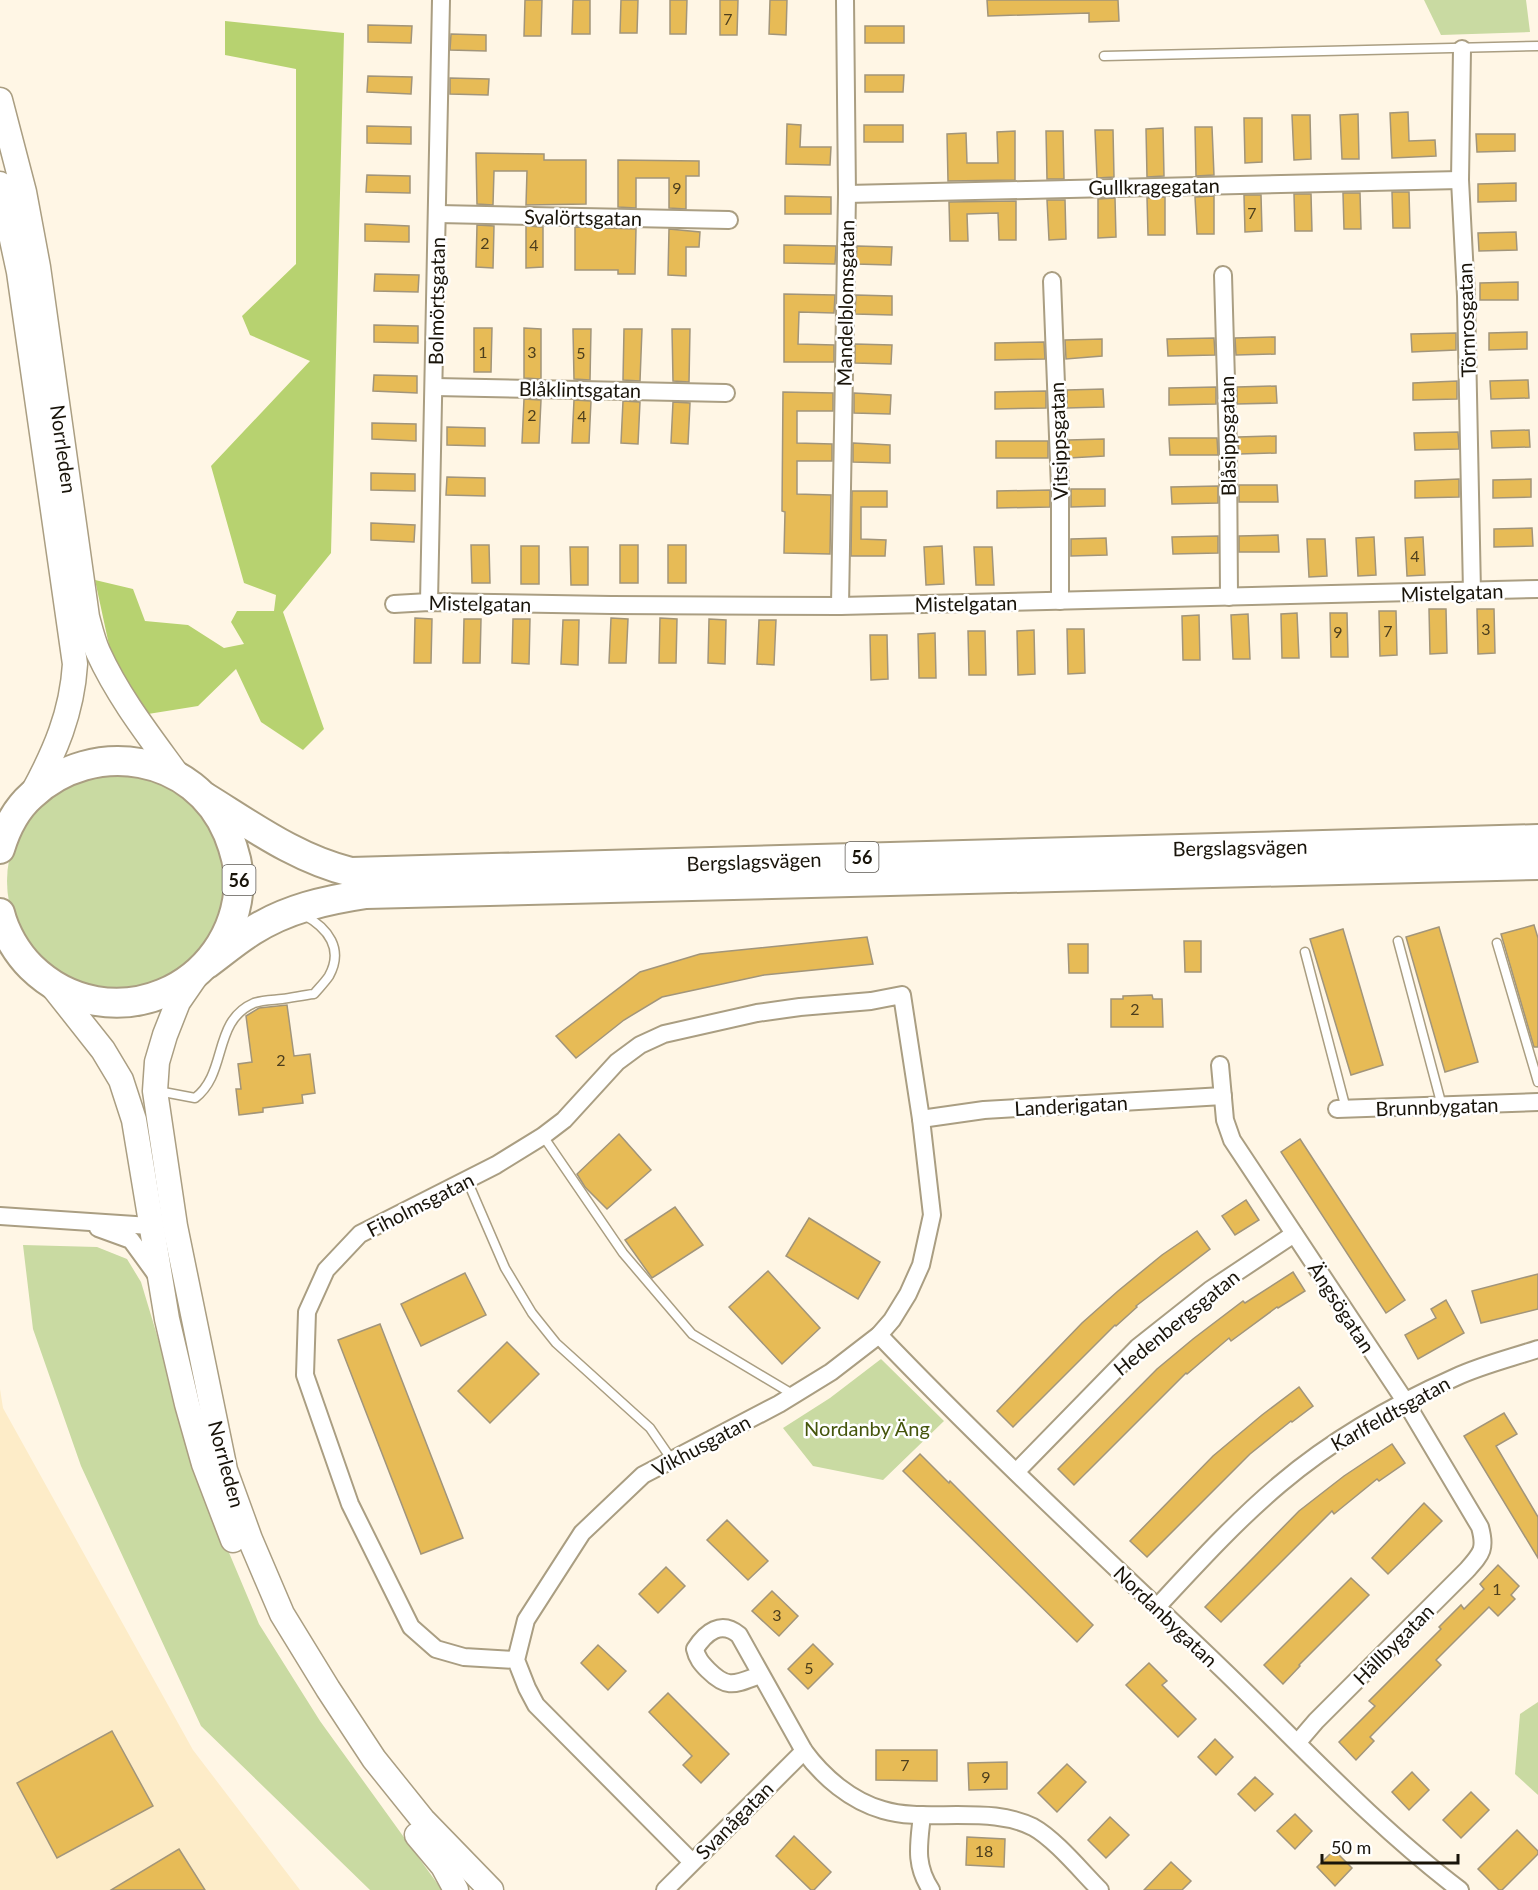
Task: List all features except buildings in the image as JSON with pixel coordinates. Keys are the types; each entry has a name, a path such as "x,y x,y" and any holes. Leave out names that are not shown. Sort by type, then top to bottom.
{"highway":[{"name":"56","path":"0,821 58,775 98,762 119,760 150,764 180,777 205,797 223,822 235,850 239,880 236,911 225,939 202,969 172,990 142,1001 110,1003 79,997 0,952"},
{"name":"Bergslagsvägen","path":"205,797 283,846 326,866 351,872 1538,840"},
{"name":"56","path":"0,849 6,832 28,798"},
{"name":"Bergslagsvägen","path":"202,969 253,930 296,910 326,900 366,894 1538,865"},
{"name":"56","path":"0,913 16,949 45,979"}],"main road":[{"name":"Norrleden","path":"0,100 24,192 38,267 87,617 97,651 116,686 136,719 180,777"},
{"name":"Norrleden","path":"0,184 19,272 75,664 73,692 65,722 48,765 28,798"},
{"name":"Norrleden","path":"202,969 178,1002 165,1035 157,1062 155,1091 175,1226 225,1470 250,1539 282,1614 328,1689 374,1759 423,1820 491,1890"},
{"name":"Norrleden","path":"45,979 102,1050 121,1080 134,1120 161,1282 180,1372 204,1464 238,1552 270,1625 313,1697 364,1767 443,1866 456,1890"},
{"path":"150,1226 175,1226"}],"street":[{"name":"Bolmörtsgatan","path":"429,602 441,0"},
{"name":"Mandelblomsgatan","path":"840,606 847,194 845,0"},
{"name":"Törnrosgatan","path":"1462,49 1460,180 1466,296 1472,592"},
{"name":"Gullkragegatan","path":"847,194 1460,180"},
{"name":"Svalörtsgatan","path":"438,214 729,220"},
{"name":"Blåsippsgatan","path":"1223,275 1229,597"},
{"name":"Vitsippsgatan","path":"1052,281 1060,488 1060,601"},
{"name":"Blåklintsgatan","path":"435,387 726,393"},
{"name":"Mistelgatan","path":"394,604 429,602 840,606 1538,589"},
{"name":"Vikhusgatan","path":"516,1660 526,1620 582,1533 644,1475 794,1395 831,1372 879,1335 892,1320 908,1294 921,1265 932,1215 921,1119 902,995"},
{"name":"Fiholmsgatan","path":"516,1660 464,1657 436,1649 411,1627 350,1504 305,1375 307,1312 326,1270 360,1234 496,1165 543,1136 564,1120 617,1062 640,1045 664,1034 757,1013 871,1001 902,995"},
{"name":"Ängsögatan","path":"1220,1065 1225,1120 1232,1140 1405,1401 1480,1527 1483,1544"},
{"name":"Landerigatan","path":"921,1119 984,1110 1223,1096"},
{"name":"Brunnbygatan","path":"1342,1109 1538,1102"},
{"path":"0,1216 150,1226"},
{"path":"81,1221 131,1240 147,1259 161,1282"},
{"name":"Hedenbergsgatan","path":"1016,1472 1138,1347 1210,1290 1294,1234"},
{"name":"Nordanbygatan","path":"879,1335 1016,1472 1371,1815 1460,1890"},
{"name":"Karlfeldtsgatan","path":"1157,1607 1214,1545 1280,1484 1329,1446 1367,1421 1458,1376 1538,1349"},
{"name":"Hällbygatan","path":"1298,1742 1467,1570 1479,1557 1483,1544"},
{"path":"516,1660 526,1688 536,1705 692,1862"},
{"path":"760,1675 815,1766 855,1797 886,1811 922,1815 1002,1817 1035,1828 1100,1890"},
{"name":"Svanågatan","path":"665,1890 804,1750"},
{"path":"922,1815 919,1852 921,1873 932,1890"}],"lane":[{"path":"1104,56 1538,46"},
{"path":"155,1091 195,1098 203,1092 213,1075 226,1030 239,1010 257,1002 314,994 329,976 336,956 330,937 315,921 296,910"},
{"path":"1398,941 1442,1106"},
{"path":"1497,943 1538,1082"},
{"path":"1305,952 1342,1109"},
{"path":"543,1136 623,1253 692,1334 794,1395"},
{"path":"467,1180 505,1268 532,1313 556,1343 650,1428 672,1460"}],"shaded area":[{"path":"0,1389 3,1408 193,1750 300,1890 0,1890"}],"green space":[{"path":"1424,0 1526,0 1530,32 1441,35"},
{"path":"225,21 344,33 331,553 283,612 324,729 303,750 261,722 236,669 198,706 148,714 112,659 95,580 133,589 145,621 188,625 224,648 244,644 231,622 237,611 274,611 276,595 244,583 211,466 310,361 250,335 242,316 296,264 296,69 225,55"},
{"path":"116,772 137,774 158,780 177,790 193,804 207,820 217,839 223,860 225,881 223,902 217,923 207,942 193,958 177,972 158,982 137,988 116,990 95,988 74,982 55,972 39,958 25,942 15,923 9,902 7,881 9,860 15,839 25,820 39,804 55,790 74,780 95,774"},
{"path":"23,1245 97,1247 127,1259 141,1282 206,1498 259,1624 320,1721 442,1890 370,1890 201,1726 81,1466 33,1329"},
{"name":"Nordanby Äng","path":"881,1359 944,1421 883,1480 813,1466 783,1428 830,1398"},
{"path":"1538,1702 1538,1795 1515,1774 1520,1714"}]}
